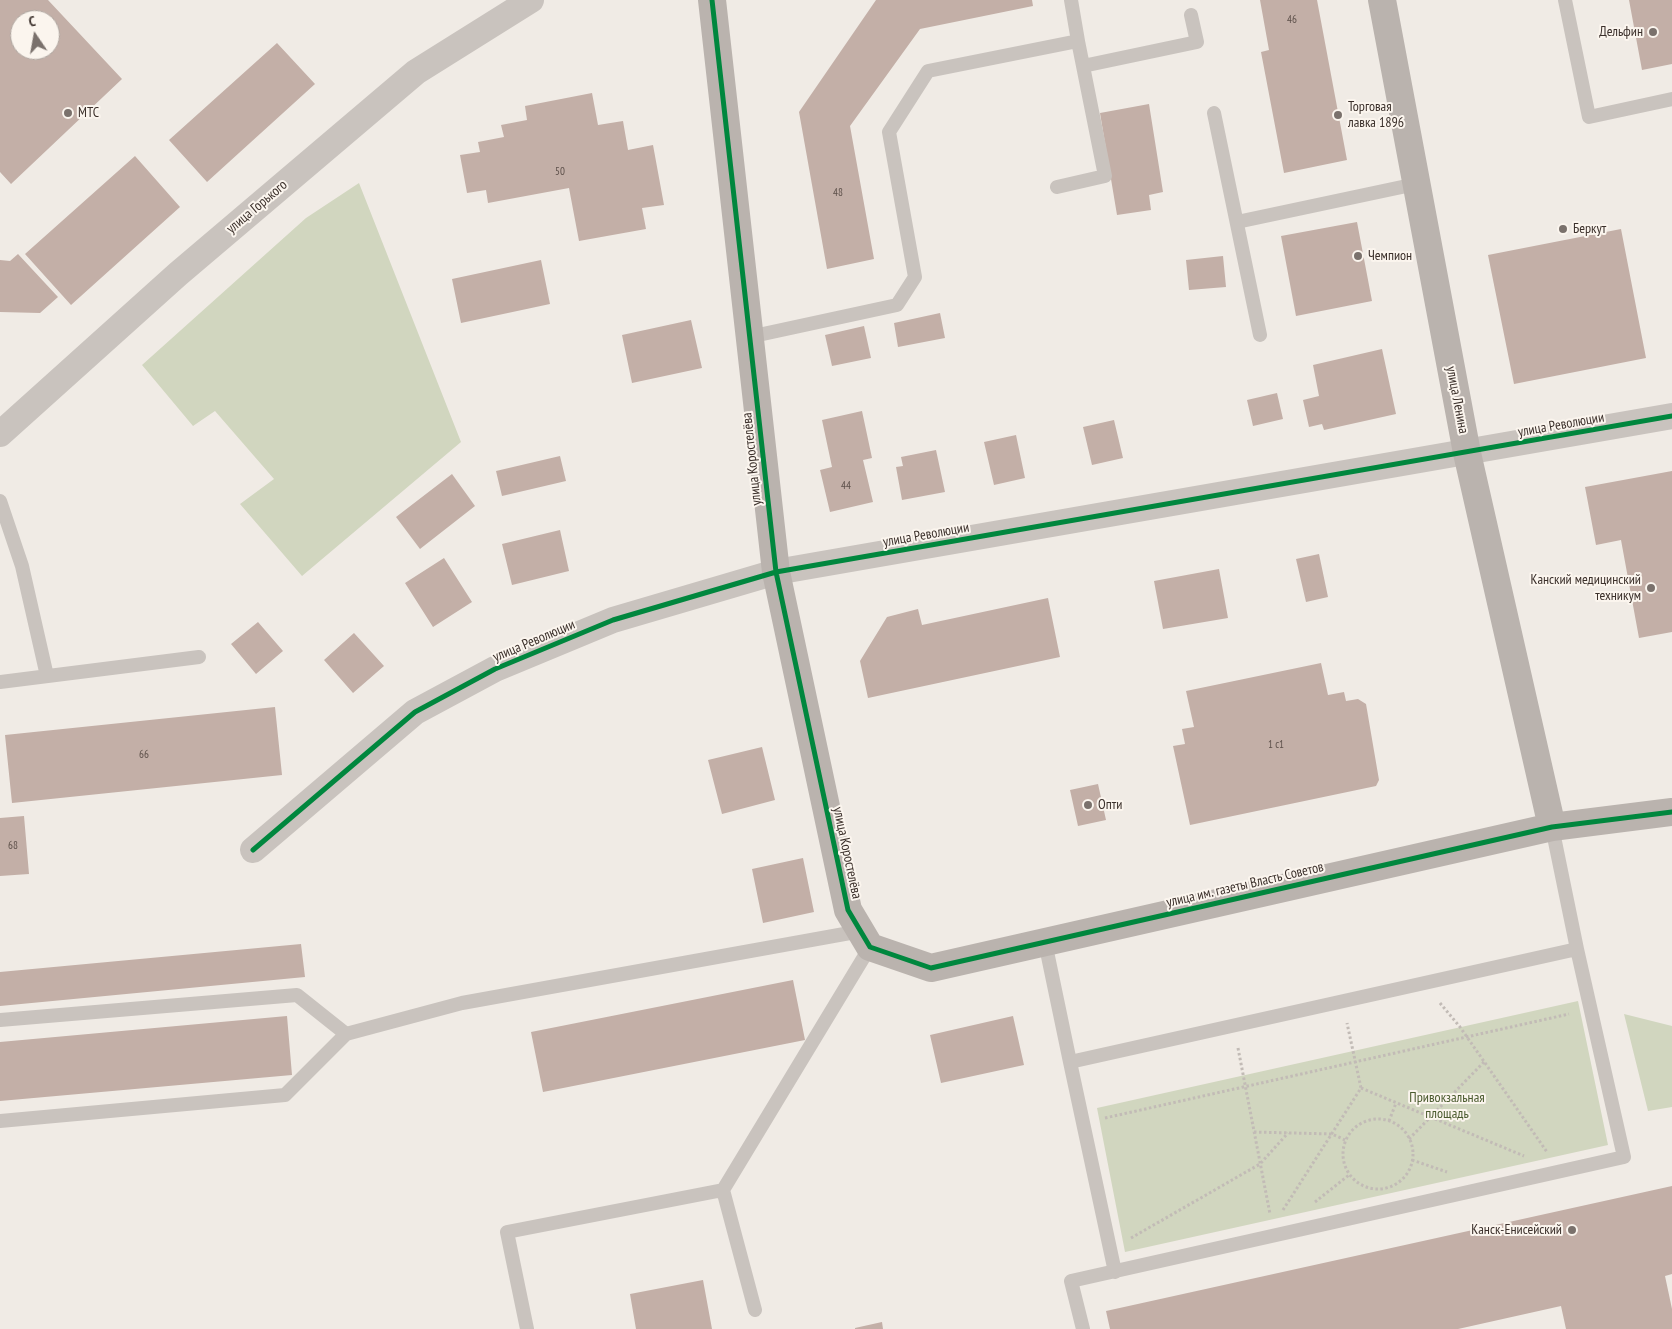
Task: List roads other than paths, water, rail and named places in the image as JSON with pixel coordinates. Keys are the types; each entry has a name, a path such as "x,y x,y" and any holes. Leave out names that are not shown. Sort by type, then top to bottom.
{"street":[{"name":"улица Горького","path":"0,434 178,274 416,72 531,0"},
{"name":"улица Коростелёва","path":"712,0 776,572 860,929"},
{"name":"улица Ленина","path":"1382,0 1467,453 1552,827"},
{"name":"улица Революции","path":"254,850 415,712 495,669 612,620 776,572 1672,416"},
{"name":"улица им. газеты Власть Советов","path":"860,929 931,968 1552,827 1672,812"}],"lane":[{"path":"1057,187 1105,176 1071,0"},
{"path":"1565,0 1589,117 1672,100"},
{"path":"1083,66 1197,42 1192,15"},
{"path":"749,337 898,305 916,277 889,132 928,71 1078,41"},
{"path":"1214,113 1260,335"},
{"path":"1237,222 1416,184"},
{"path":"0,501 22,566 47,676"},
{"path":"0,682 199,657"},
{"path":"1083,1329 1071,1281 1624,1157 1577,949 1552,827"},
{"path":"0,1121 285,1095 346,1034 462,1003 860,929"},
{"path":"756,1310 723,1190 860,929"},
{"path":"1045,942 1115,1272"},
{"path":"1070,1062 1577,949"},
{"path":"0,1020 296,996 346,1034"},
{"path":"526,1329 507,1232 723,1190"}],"place":[{"name":"Дельфин","path":"1653,32"},
{"name":"МТС","path":"68,113"},
{"name":"Торговая лавка 1896","path":"1338,115"},
{"name":"Беркут","path":"1563,229"},
{"name":"Чемпион","path":"1358,256"},
{"name":"Канский медицинский техникум","path":"1651,588"},
{"name":"Опти","path":"1088,805"},
{"name":"Канск-Енисейский","path":"1572,1230"}],"park label":[{"name":"Привокзальная площадь","path":"1447,1106"}]}
